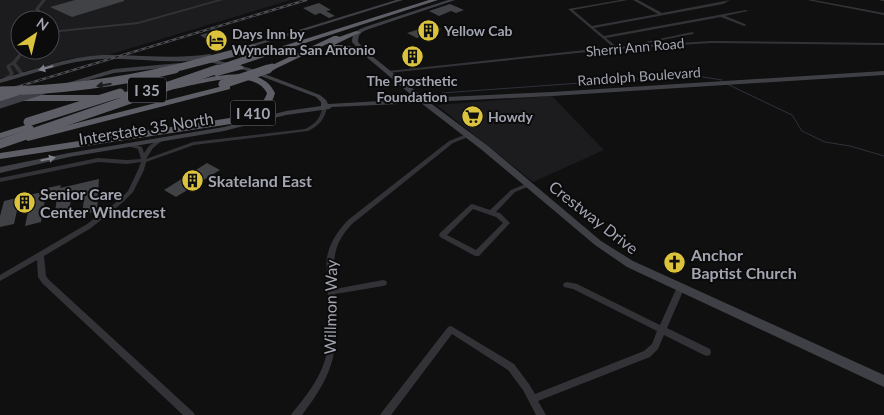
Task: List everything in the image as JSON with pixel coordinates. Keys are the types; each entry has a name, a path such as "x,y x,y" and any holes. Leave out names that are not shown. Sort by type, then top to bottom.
{"highway":[{"name":"I 35","path":"0,136 29,124 254,50 418,0"},
{"name":"I 35","path":"0,130 29,124 435,0"},
{"path":"273,69 381,16"},
{"path":"0,145 208,91 273,69 358,32"},
{"path":"321,48 346,47 365,53"},
{"path":"1,99 114,83 159,74 254,50"},
{"path":"0,145 117,102 265,53"},
{"path":"216,74 223,70 225,63"},
{"path":"49,98 168,86 240,67"},
{"name":"I 410","path":"0,156 237,120 262,108 270,98 270,90 266,85 256,80 235,78 99,98 1,99"},
{"path":"126,102 162,98 225,85"},
{"path":"1,99 50,105 153,101 208,91"},
{"path":"0,163 94,141"}],"main road":[{"path":"1,99 56,87 114,71 172,66 206,60 401,0"},
{"path":"365,53 354,39 358,32 453,0"},
{"path":"172,66 260,43"},
{"name":"Crestway Drive","path":"365,53 410,91 469,135 612,253 680,289 884,381"},
{"path":"1,82 20,79 24,75 72,61 95,58 185,60 215,55"},
{"path":"206,60 240,67 309,94 354,101 381,101"},
{"name":"Randolph Boulevard","path":"321,111 332,105 381,101 398,102 884,73"},
{"path":"398,102 408,97 410,91"},
{"path":"309,94 319,102 321,111"},
{"path":"318,96 324,101 321,111"},
{"name":"Randolph Boulevard","path":"321,111 398,102"},
{"name":"Interstate 35 North","path":"0,170 69,155 224,129 308,109 321,111"}],"street":[{"path":"38,10 44,0"},
{"path":"60,31 131,24 221,0"},
{"path":"616,48 570,9 626,0"},
{"path":"635,0 661,14"},
{"path":"591,27 723,3 728,0"},
{"path":"809,0 884,14"},
{"path":"604,36 746,11"},
{"path":"721,15 744,25"},
{"path":"678,24 695,35 691,43"},
{"path":"649,45 646,42 692,33"},
{"name":"Sherri Ann Road","path":"388,72 649,45 733,41 884,44"},
{"path":"1,82 11,76 12,74 8,66 16,60"},
{"path":"14,63 24,75"},
{"path":"0,180 98,160 127,162 156,159 193,144 306,130 317,125 321,111"},
{"name":"Willmon Way","path":"296,415 316,391 330,361 334,342 330,254 341,232 447,145 469,135"},
{"path":"0,278 80,232 111,210 130,192 143,159 160,140"},
{"path":"130,145 140,148 143,159"},
{"path":"492,212 513,191 528,184"},
{"path":"472,206 492,212 508,223 477,254 442,235 472,206"},
{"path":"40,254 42,277 45,281 190,415"},
{"path":"332,292 384,283"},
{"path":"567,285 574,286 707,352"},
{"path":"533,399 648,354 655,346 680,289"},
{"path":"386,415 451,329 506,362 520,378 541,415"}],"shaded area":[{"path":"0,0 291,0 108,55 68,59 0,78"},
{"path":"552,96 604,150 533,182 437,105"}],"building":[{"path":"75,0 124,0 72,17 50,7"},
{"path":"319,3 331,10 326,11 335,16 329,18 320,13 315,15 303,8"},
{"path":"450,4 464,10 456,13 451,11 439,16 429,11"},
{"name":"Yellow Cab","path":"432,25 441,29 417,38 407,33"},
{"path":"212,32 224,40 213,43 200,35"},
{"name":"Skateland East","path":"207,163 220,170 176,197 164,190"},
{"name":"Senior Care Center Windcrest","path":"99,179 97,211 82,215 85,190 72,193 69,212 55,213 57,197 45,200 41,222 25,226 30,203 18,206 14,224 0,227 0,216 4,201 46,191 47,188 61,185 60,188"}],"waterway":[{"path":"442,93 691,75 722,80"},
{"path":"727,84 792,115 802,131 825,142 850,146 884,156"}],"railway":[{"path":"0,92 306,0"}],"place":[{"name":"Yellow Cab","path":"428,30"},
{"name":"Days Inn by Wyndham San Antonio","path":"216,41"},
{"name":"The Prosthetic Foundation","path":"412,57"},
{"name":"Howdy","path":"472,116"},
{"name":"Skateland East","path":"192,180"},
{"name":"Senior Care Center Windcrest","path":"24,202"},
{"name":"Anchor Baptist Church","path":"675,263"}]}
